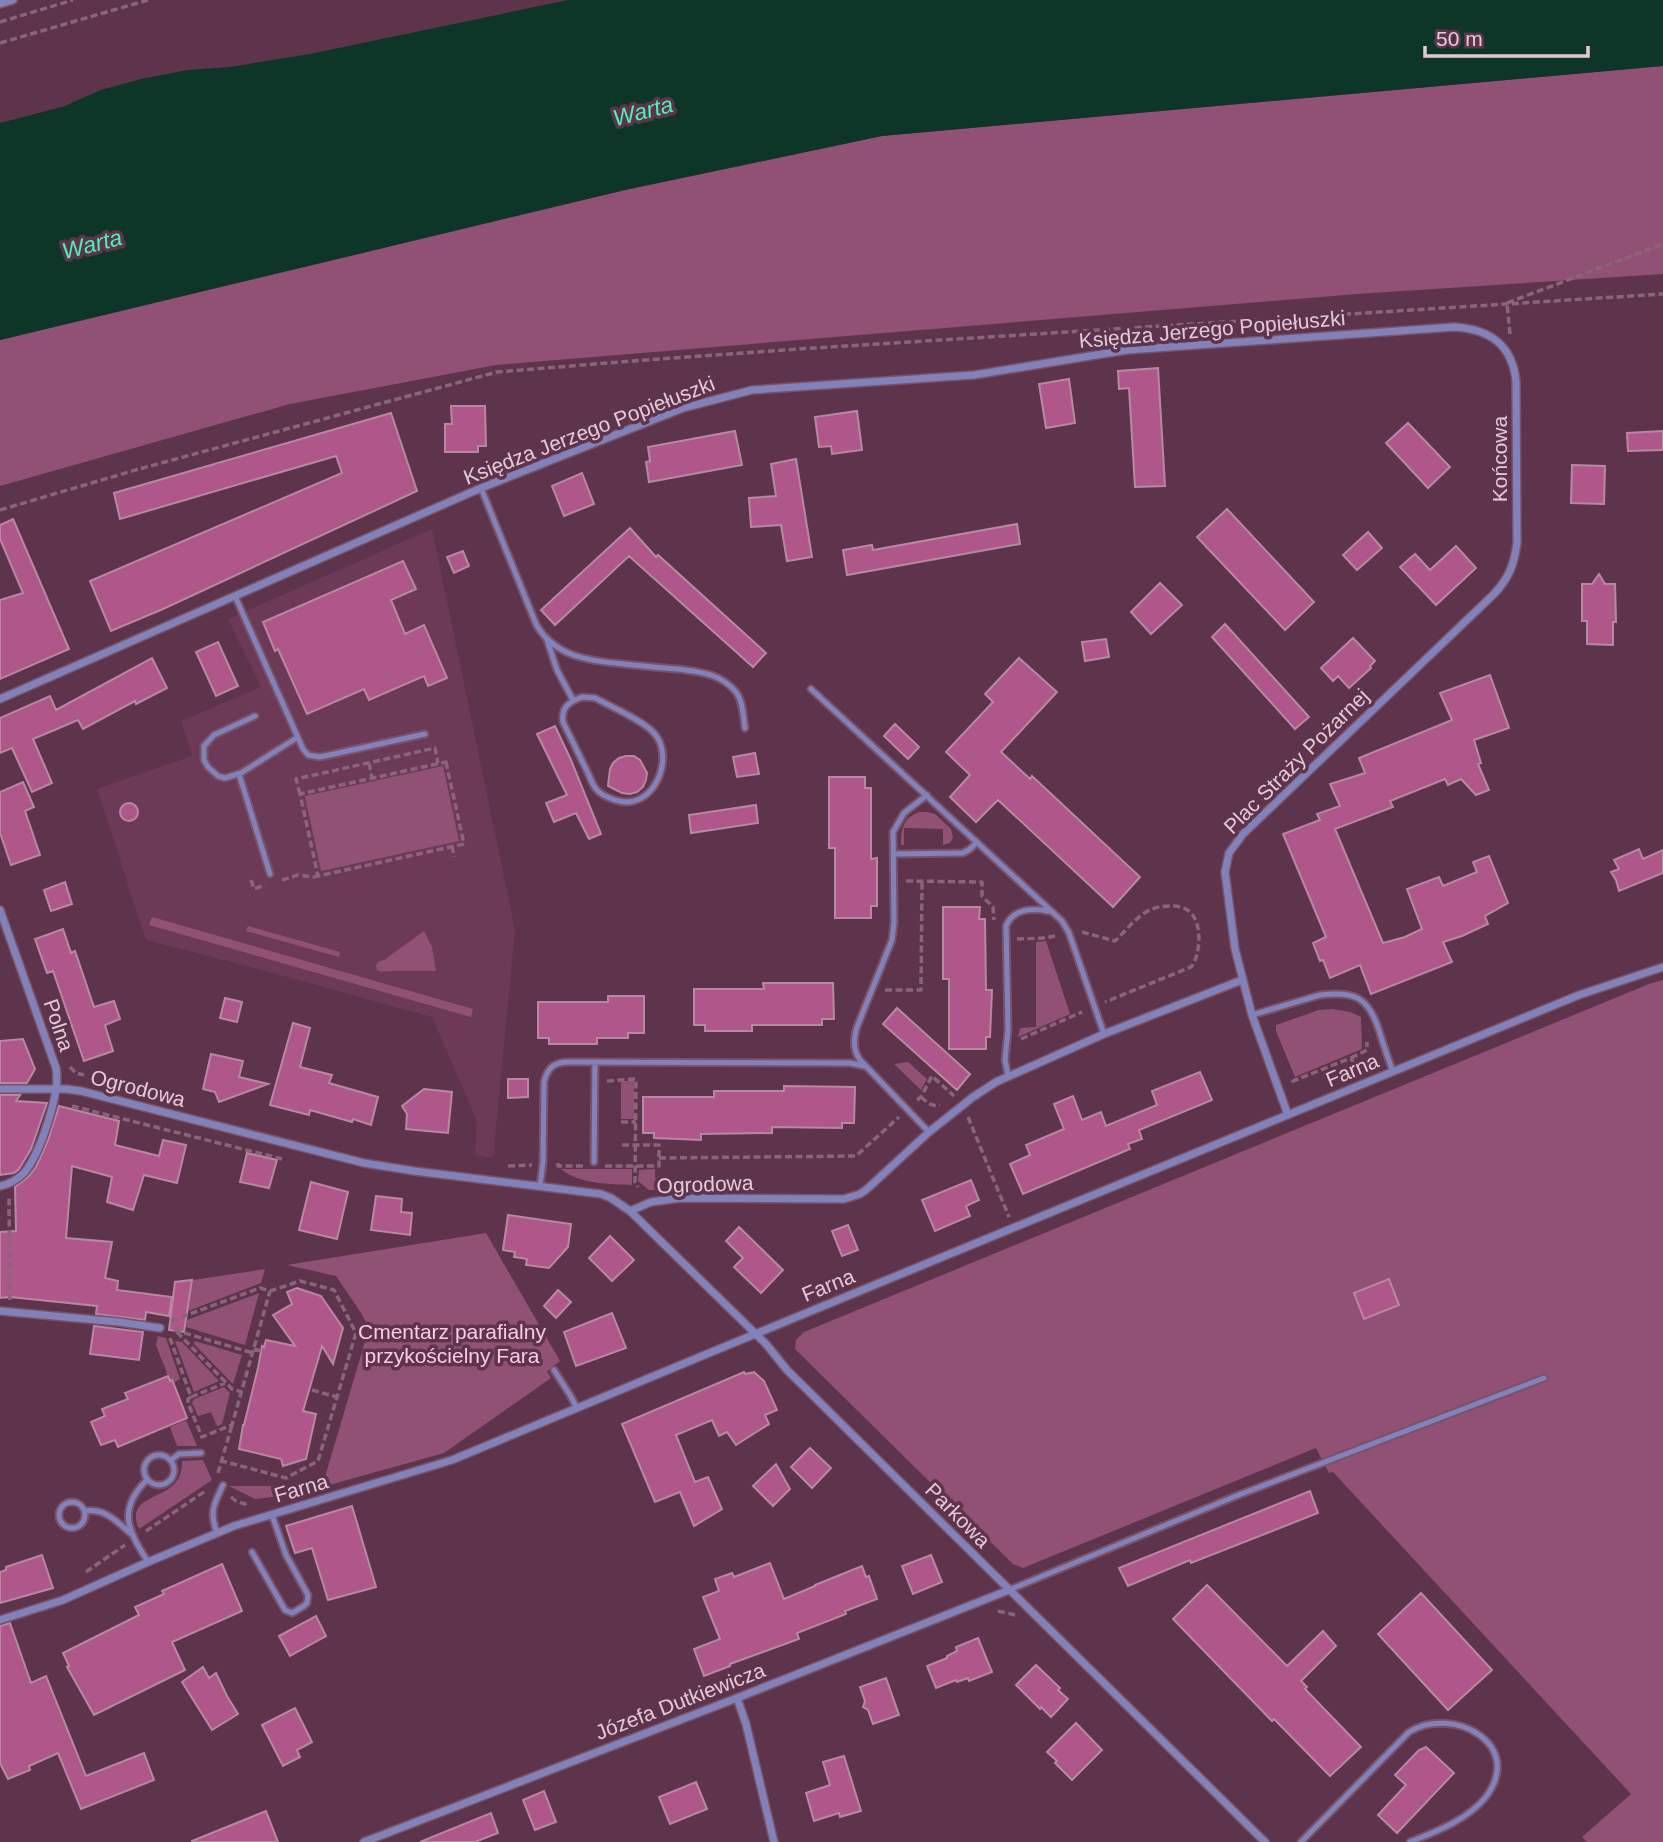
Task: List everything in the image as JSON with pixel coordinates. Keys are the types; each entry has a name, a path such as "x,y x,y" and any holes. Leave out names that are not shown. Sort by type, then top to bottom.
{"street":[{"path":"0,4 13,0"},
{"name":"Księdza Jerzego Popiełuszki","path":"0,699 481,488 683,408 752,390 974,375 1127,350 1454,327 1467,327 1490,336 1499,342 1511,359"},
{"name":"Końcowa","path":"1511,359 1516,381 1515,559"},
{"name":"Plac Straży Pożarnej","path":"1288,1115 1252,1015 1235,949 1225,882 1229,853 1252,825 1502,586 1515,559"},
{"name":"Polna","path":"0,910 56,1068 57,1089 44,1132 27,1168 22,1175 4,1185"},
{"name":"Farna","path":"0,1620 63,1600 217,1533 452,1460 1579,995 1663,967"},
{"name":"Ogrodowa","path":"0,1088 81,1091 364,1163 601,1194 630,1211 650,1202 681,1198 835,1199 852,1197 867,1189 929,1132 973,1097 1008,1076 1104,1034 1242,980"},
{"name":"Parkowa","path":"630,1211 755,1334 787,1370 1265,1842"},
{"path":"0,1311 163,1326"},
{"name":"Józefa Dutkiewicza","path":"364,1842 1009,1590"},
{"path":"737,1698 746,1724 774,1842"}],"lane":[{"path":"481,488 536,624 547,640 557,670 573,700"},
{"path":"235,596 307,755 316,758 425,734"},
{"path":"547,640 565,652 591,661 715,675 736,692 742,707 745,728"},
{"path":"811,689 1062,921 1069,933 1104,1034"},
{"path":"582,697 595,698 652,730 659,739 661,766 654,787 644,797 638,801 624,803 608,798 595,789 563,722 563,710 573,700 582,697"},
{"path":"255,716 214,736 204,746 204,760 213,773 225,778 239,775 298,737"},
{"path":"239,775 270,874"},
{"path":"927,795 904,813 894,832 892,940 855,1034 856,1055 864,1066 929,1132"},
{"path":"893,854 963,853 977,842"},
{"path":"1008,1076 1005,1060 1009,1029 1006,926 1013,915 1021,912 1037,909 1051,912"},
{"path":"1252,1015 1312,996 1330,994 1355,997 1366,1004 1374,1016 1393,1072"},
{"path":"594,1062 595,1164"},
{"path":"540,1186 543,1165 544,1082 548,1070 556,1063 850,1063 864,1066"},
{"path":"554,1370 576,1408"},
{"path":"1009,1590 1236,1496 1544,1378"},
{"path":"171,1460 179,1454 201,1453"},
{"path":"157,1455 171,1460 174,1474 169,1482 160,1486 147,1480 144,1467 148,1458 157,1455"},
{"path":"132,1537 128,1519 131,1503 147,1480"},
{"path":"217,1533 212,1514 223,1485"},
{"path":"67,1502 80,1504 85,1511 84,1520 78,1527 66,1527 60,1520 59,1512 67,1502"},
{"path":"85,1511 102,1512 132,1537 148,1562"},
{"path":"252,1552 285,1610 292,1613 307,1603 308,1595 286,1555 272,1515"},
{"path":"1301,1842 1418,1726 1427,1723 1445,1724 1464,1728 1484,1737 1496,1755 1496,1777 1491,1789 1483,1800 1462,1817 1410,1842"}],"path":[{"path":"0,22 73,0"},
{"path":"0,43 149,0"},
{"path":"1507,303 1663,244"},
{"path":"0,510 497,372 1663,293"},
{"path":"1507,303 1511,359"},
{"path":"300,794 446,762 464,844 318,876 296,779 435,748 438,763"},
{"path":"370,766 372,778"},
{"path":"452,846 454,857"},
{"path":"290,868 293,876"},
{"path":"893,880 982,882 982,896 993,907 994,928"},
{"path":"872,990 921,990 922,881"},
{"path":"1288,1069 1293,1081 1367,1050 1367,1040"},
{"path":"1351,1058 1358,1073 1355,1074"},
{"path":"70,1067 76,1073 88,1076"},
{"path":"659,1158 856,1156 921,1097 932,1076 953,1095"},
{"path":"607,1081 636,1079 635,1182 638,1186"},
{"path":"921,1097 934,1106 944,1103"},
{"path":"53,1102 287,1160"},
{"path":"968,1116 1009,1217"},
{"path":"621,1122 636,1122"},
{"path":"595,1164 659,1166 659,1145 621,1145"},
{"path":"500,1166 584,1166"},
{"path":"9,1201 10,1302"},
{"path":"163,1326 260,1288 270,1291 300,1280 334,1290 356,1333 318,1461 286,1478 222,1461"},
{"path":"310,1292 313,1284"},
{"path":"216,1482 270,1291"},
{"path":"163,1326 264,1352"},
{"path":"163,1326 191,1397"},
{"path":"175,1330 232,1389 242,1392"},
{"path":"226,1382 191,1397 188,1403 202,1437 232,1425"},
{"path":"312,1390 337,1396"},
{"path":"88,1577 86,1572 132,1537 213,1486"},
{"path":"993,1607 1018,1615"}],"shaded area":[{"path":"432,529 515,930 493,1158 475,1155 477,1121 432,1017 146,940 97,789 192,756 181,721 261,687 228,619"}],"green space":[{"path":"1663,66 1663,274 1357,294 496,365 290,404 0,486 0,340 625,190 882,136"},
{"path":"443,766 459,841 321,871 305,796"},
{"path":"919,812 935,814 951,829 953,838 950,843 943,845 943,829 904,828 904,845 901,845 904,825 909,817"},
{"path":"152,917 473,1009 471,1017 149,925"},
{"path":"248,926 340,952 339,957 246,931"},
{"path":"424,931 432,947 436,971 377,970 378,962"},
{"path":"1046,941 1070,1014 1018,1037 1020,1028 1036,1027 1036,942"},
{"path":"1663,980 1663,1842 1587,1842 1582,1837 1631,1794 1333,1472 1329,1473 1316,1448 1023,1568 1013,1564 795,1349 796,1340 804,1332"},
{"path":"1333,1009 1361,1017 1362,1049 1295,1077 1276,1025 1319,1010"},
{"path":"908,1062 927,1079 921,1090 894,1064"},
{"path":"621,1081 634,1081 634,1119 621,1119"},
{"path":"561,1169 632,1169 632,1185 576,1178"},
{"path":"655,1169 655,1178 659,1178 659,1185 656,1190 649,1190 638,1181 639,1170"},
{"name":"Cmentarz parafialny przykościelny Fara","path":"486,1233 560,1361 547,1371 551,1378 444,1453 322,1487 369,1328 336,1276 287,1265"},
{"path":"265,1269 261,1283 188,1311 193,1280"},
{"path":"259,1293 245,1345 186,1327 187,1320"},
{"path":"158,1336 166,1338 180,1379 173,1383 156,1345"},
{"path":"175,1341 182,1342 219,1381 194,1392"},
{"path":"195,1341 242,1355 233,1384 194,1344"},
{"path":"224,1387 230,1393 222,1424 217,1426 211,1412 198,1416 192,1403 194,1399"},
{"path":"186,1420 197,1446 177,1446 170,1427"},
{"path":"203,1460 212,1480 139,1529 136,1519 141,1505 176,1482 182,1461"},
{"path":"313,1478 317,1485 291,1495 255,1499 229,1486 284,1486"}],"water":[{"name":"Warta","path":"568,0 1663,0 1663,66 882,136 625,190 0,340 0,123 62,107 101,90 141,79 310,54"}],"building":[{"path":"1158,368 1165,486 1135,487 1129,388 1119,389 1118,371"},
{"path":"1069,379 1075,423 1046,428 1039,384"},
{"path":"451,406 485,406 486,446 478,446 478,452 445,452 445,424 452,424"},
{"path":"857,411 862,450 832,454 831,446 819,447 815,417"},
{"path":"391,413 417,491 111,631 90,581 342,473 336,456 120,519 114,493"},
{"path":"1408,423 1450,467 1428,488 1386,443"},
{"path":"735,431 742,465 649,482 646,462 650,461 648,447"},
{"path":"1663,431 1663,450 1628,451 1627,433"},
{"path":"796,459 812,557 787,561 781,525 751,527 749,498 776,496 771,464"},
{"path":"1572,465 1605,466 1604,504 1571,503"},
{"path":"582,473 594,504 564,516 552,486"},
{"path":"1227,509 1314,602 1285,630 1197,537"},
{"path":"13,519 69,649 0,679 0,600 23,593 0,539 0,525"},
{"path":"1017,524 1020,544 847,575 843,550 872,545 873,550"},
{"path":"630,528 656,557 658,555 766,653 753,667 629,556 555,625 541,610"},
{"path":"1368,532 1382,548 1357,570 1343,555"},
{"path":"1456,546 1476,568 1436,605 1400,567 1415,554 1430,570"},
{"path":"463,551 469,566 454,573 447,557"},
{"path":"403,561 416,589 391,600 405,634 424,625 447,678 428,686 424,676 369,700 364,689 307,714 263,622"},
{"path":"1599,574 1605,584 1615,584 1616,622 1613,622 1613,645 1587,644 1587,621 1582,621 1582,584 1592,584"},
{"path":"1160,583 1182,605 1151,634 1131,612"},
{"path":"1225,624 1309,717 1295,729 1212,637"},
{"path":"1353,638 1375,661 1349,688 1338,676 1333,681 1321,668"},
{"path":"1106,639 1109,657 1085,661 1082,642"},
{"path":"218,642 238,686 216,696 196,652"},
{"path":"152,658 167,688 136,704 135,701 83,729 78,720 33,739 52,783 32,792 12,748 0,753 0,718 50,696 56,710"},
{"path":"1019,658 1057,692 1001,752 1030,779 1032,776 1140,877 1113,907 998,800 976,822 950,797 970,775 946,752 993,702 985,694"},
{"path":"1490,675 1509,728 1474,740 1481,763 1478,764 1489,790 1476,795 1461,779 1448,785 1445,779 1390,801 1393,807 1335,829 1383,943 1422,929 1407,889 1439,877 1443,886 1477,872 1473,862 1489,856 1508,903 1485,916 1488,924 1443,942 1452,962 1371,994 1360,965 1330,978 1313,943 1326,937 1283,834 1320,820 1317,814 1340,806 1330,784 1365,773 1359,758 1452,720 1440,693"},
{"path":"895,724 919,747 908,759 884,736"},
{"path":"555,726 601,834 589,839 576,813 554,822 546,803 567,795 537,734"},
{"path":"755,753 759,774 737,777 733,757"},
{"path":"626,756 634,756 640,760 647,773 643,787 630,794 608,786 613,763"},
{"path":"829,777 865,777 865,788 871,788 871,859 877,858 877,906 871,906 871,918 835,918 835,848 829,848"},
{"path":"23,782 34,807 25,811 40,855 11,865 0,833 0,792"},
{"path":"125,803 133,803 138,812 136,819 125,821 120,816 120,808"},
{"path":"756,805 758,823 691,833 689,815"},
{"path":"1639,849 1643,859 1663,850 1663,873 1619,891 1611,872 1619,869 1614,860"},
{"path":"65,882 72,904 51,911 44,890"},
{"path":"943,907 980,907 979,919 985,919 986,990 992,990 990,1037 986,1037 986,1049 949,1049 949,979 943,979"},
{"path":"63,929 71,953 75,951 94,1007 114,1001 120,1019 105,1025 113,1051 84,1061 53,971 47,973 35,939"},
{"path":"763,983 833,983 834,1019 822,1019 822,1025 752,1025 752,1031 705,1031 705,1025 694,1025 694,989 764,989"},
{"path":"608,996 644,996 644,1033 628,1033 628,1038 597,1038 597,1044 549,1044 549,1038 538,1038 538,1002 608,1002"},
{"path":"225,998 242,1002 237,1022 220,1018"},
{"path":"897,1008 970,1074 957,1090 883,1024"},
{"path":"293,1023 310,1028 300,1067 332,1075 329,1083 378,1097 371,1125 310,1110 309,1115 270,1105"},
{"path":"23,1039 35,1069 27,1083 0,1083 0,1041"},
{"path":"211,1054 243,1061 239,1077 268,1084 219,1102 215,1092 203,1089"},
{"path":"1200,1072 1212,1100 1139,1130 1142,1139 1128,1144 1130,1149 1023,1194 1010,1164 1030,1155 1026,1145 1064,1129 1054,1104 1073,1096 1082,1120 1101,1112 1106,1126 1157,1105 1152,1091"},
{"path":"508,1079 528,1079 528,1097 508,1098"},
{"path":"784,1086 855,1087 854,1123 842,1123 842,1128 772,1127 772,1133 701,1134 701,1140 654,1138 654,1133 643,1133 643,1097 714,1097 714,1091 784,1091"},
{"path":"424,1089 452,1092 448,1133 406,1129 407,1114 402,1106"},
{"path":"0,1095 20,1095 16,1101 47,1103 31,1149 19,1169 14,1173 0,1175"},
{"path":"59,1106 119,1121 115,1145 159,1156 163,1140 186,1145 177,1183 144,1175 133,1210 107,1202 112,1177 72,1166 66,1238 112,1242 105,1278 118,1281 117,1290 172,1297 169,1316 146,1312 145,1320 96,1314 97,1306 0,1298 0,1232 16,1231 15,1187 36,1167"},
{"path":"247,1153 277,1160 269,1188 240,1182"},
{"path":"971,1180 979,1200 966,1206 970,1216 935,1231 922,1200"},
{"path":"311,1182 348,1192 337,1239 299,1230"},
{"path":"376,1196 402,1199 401,1212 412,1213 410,1235 371,1230"},
{"path":"508,1215 571,1224 568,1247 549,1268 526,1265 527,1259 514,1257 515,1252 503,1250"},
{"path":"848,1225 858,1250 842,1256 832,1231"},
{"path":"739,1227 783,1270 761,1293 734,1267 743,1258 726,1241"},
{"path":"610,1236 634,1260 612,1281 589,1258"},
{"path":"1389,1279 1399,1305 1364,1319 1354,1293"},
{"path":"192,1280 184,1332 169,1330 175,1282"},
{"path":"297,1288 321,1296 343,1328 333,1364 322,1346 303,1411 316,1414 306,1459 283,1466 281,1459 239,1449 262,1346 264,1347 266,1340 295,1346 273,1315 292,1304 287,1292"},
{"path":"558,1290 571,1302 556,1318 544,1306"},
{"path":"612,1313 626,1348 576,1366 564,1332"},
{"path":"94,1326 143,1332 139,1360 90,1354"},
{"path":"744,1372 754,1372 764,1381 777,1410 765,1415 769,1424 736,1445 727,1432 719,1436 712,1420 676,1435 695,1482 708,1477 722,1509 694,1526 680,1492 655,1502 622,1424"},
{"path":"168,1376 187,1418 118,1447 115,1440 101,1445 91,1422 105,1416 102,1409 128,1399 125,1393"},
{"path":"810,1448 831,1468 812,1488 791,1467"},
{"path":"776,1464 790,1489 773,1506 753,1486"},
{"path":"1310,1491 1318,1513 1128,1586 1119,1568"},
{"path":"352,1506 376,1587 328,1600 312,1548 295,1553 286,1526"},
{"path":"42,1555 53,1588 0,1603 0,1572 6,1570 6,1567"},
{"path":"931,1555 942,1582 913,1594 902,1566"},
{"path":"770,1563 784,1599 862,1566 866,1577 869,1576 877,1599 797,1633 799,1639 704,1676 694,1649 720,1639 703,1597 719,1591 715,1579 732,1573 734,1577"},
{"path":"222,1564 242,1611 172,1642 185,1670 94,1715 67,1667 69,1666 63,1653 139,1615 135,1607 164,1594 162,1591"},
{"path":"1207,1585 1287,1666 1323,1631 1336,1646 1301,1681 1307,1687 1305,1689 1361,1747 1330,1776 1274,1719 1272,1721 1173,1619"},
{"path":"1421,1593 1492,1670 1448,1710 1378,1634"},
{"path":"316,1616 326,1636 290,1656 279,1636"},
{"path":"10,1623 31,1683 46,1676 86,1776 144,1753 154,1780 81,1809 58,1753 29,1766 30,1770 8,1779 0,1763 0,1626"},
{"path":"978,1638 992,1672 969,1681 968,1678 957,1682 956,1680 936,1688 927,1666 947,1658 957,1651 956,1647"},
{"path":"1036,1665 1068,1699 1051,1717 1016,1685"},
{"path":"203,1667 209,1678 216,1673 238,1714 212,1730 182,1682"},
{"path":"886,1678 899,1715 873,1724 868,1710 863,1707 865,1701 860,1687"},
{"path":"295,1708 312,1742 297,1750 300,1757 283,1766 262,1725"},
{"path":"1076,1723 1102,1750 1072,1780 1047,1752"},
{"path":"1426,1747 1454,1773 1397,1833 1378,1815 1406,1785 1395,1775 1419,1750"},
{"path":"844,1756 861,1811 840,1817 839,1813 814,1821 806,1793 830,1785 823,1762"},
{"path":"696,1782 707,1809 670,1824 659,1797"},
{"path":"544,1791 556,1822 535,1830 523,1800"},
{"path":"266,1811 278,1842 192,1842 192,1841"},
{"path":"491,1813 498,1833 475,1842 420,1842"}]}
